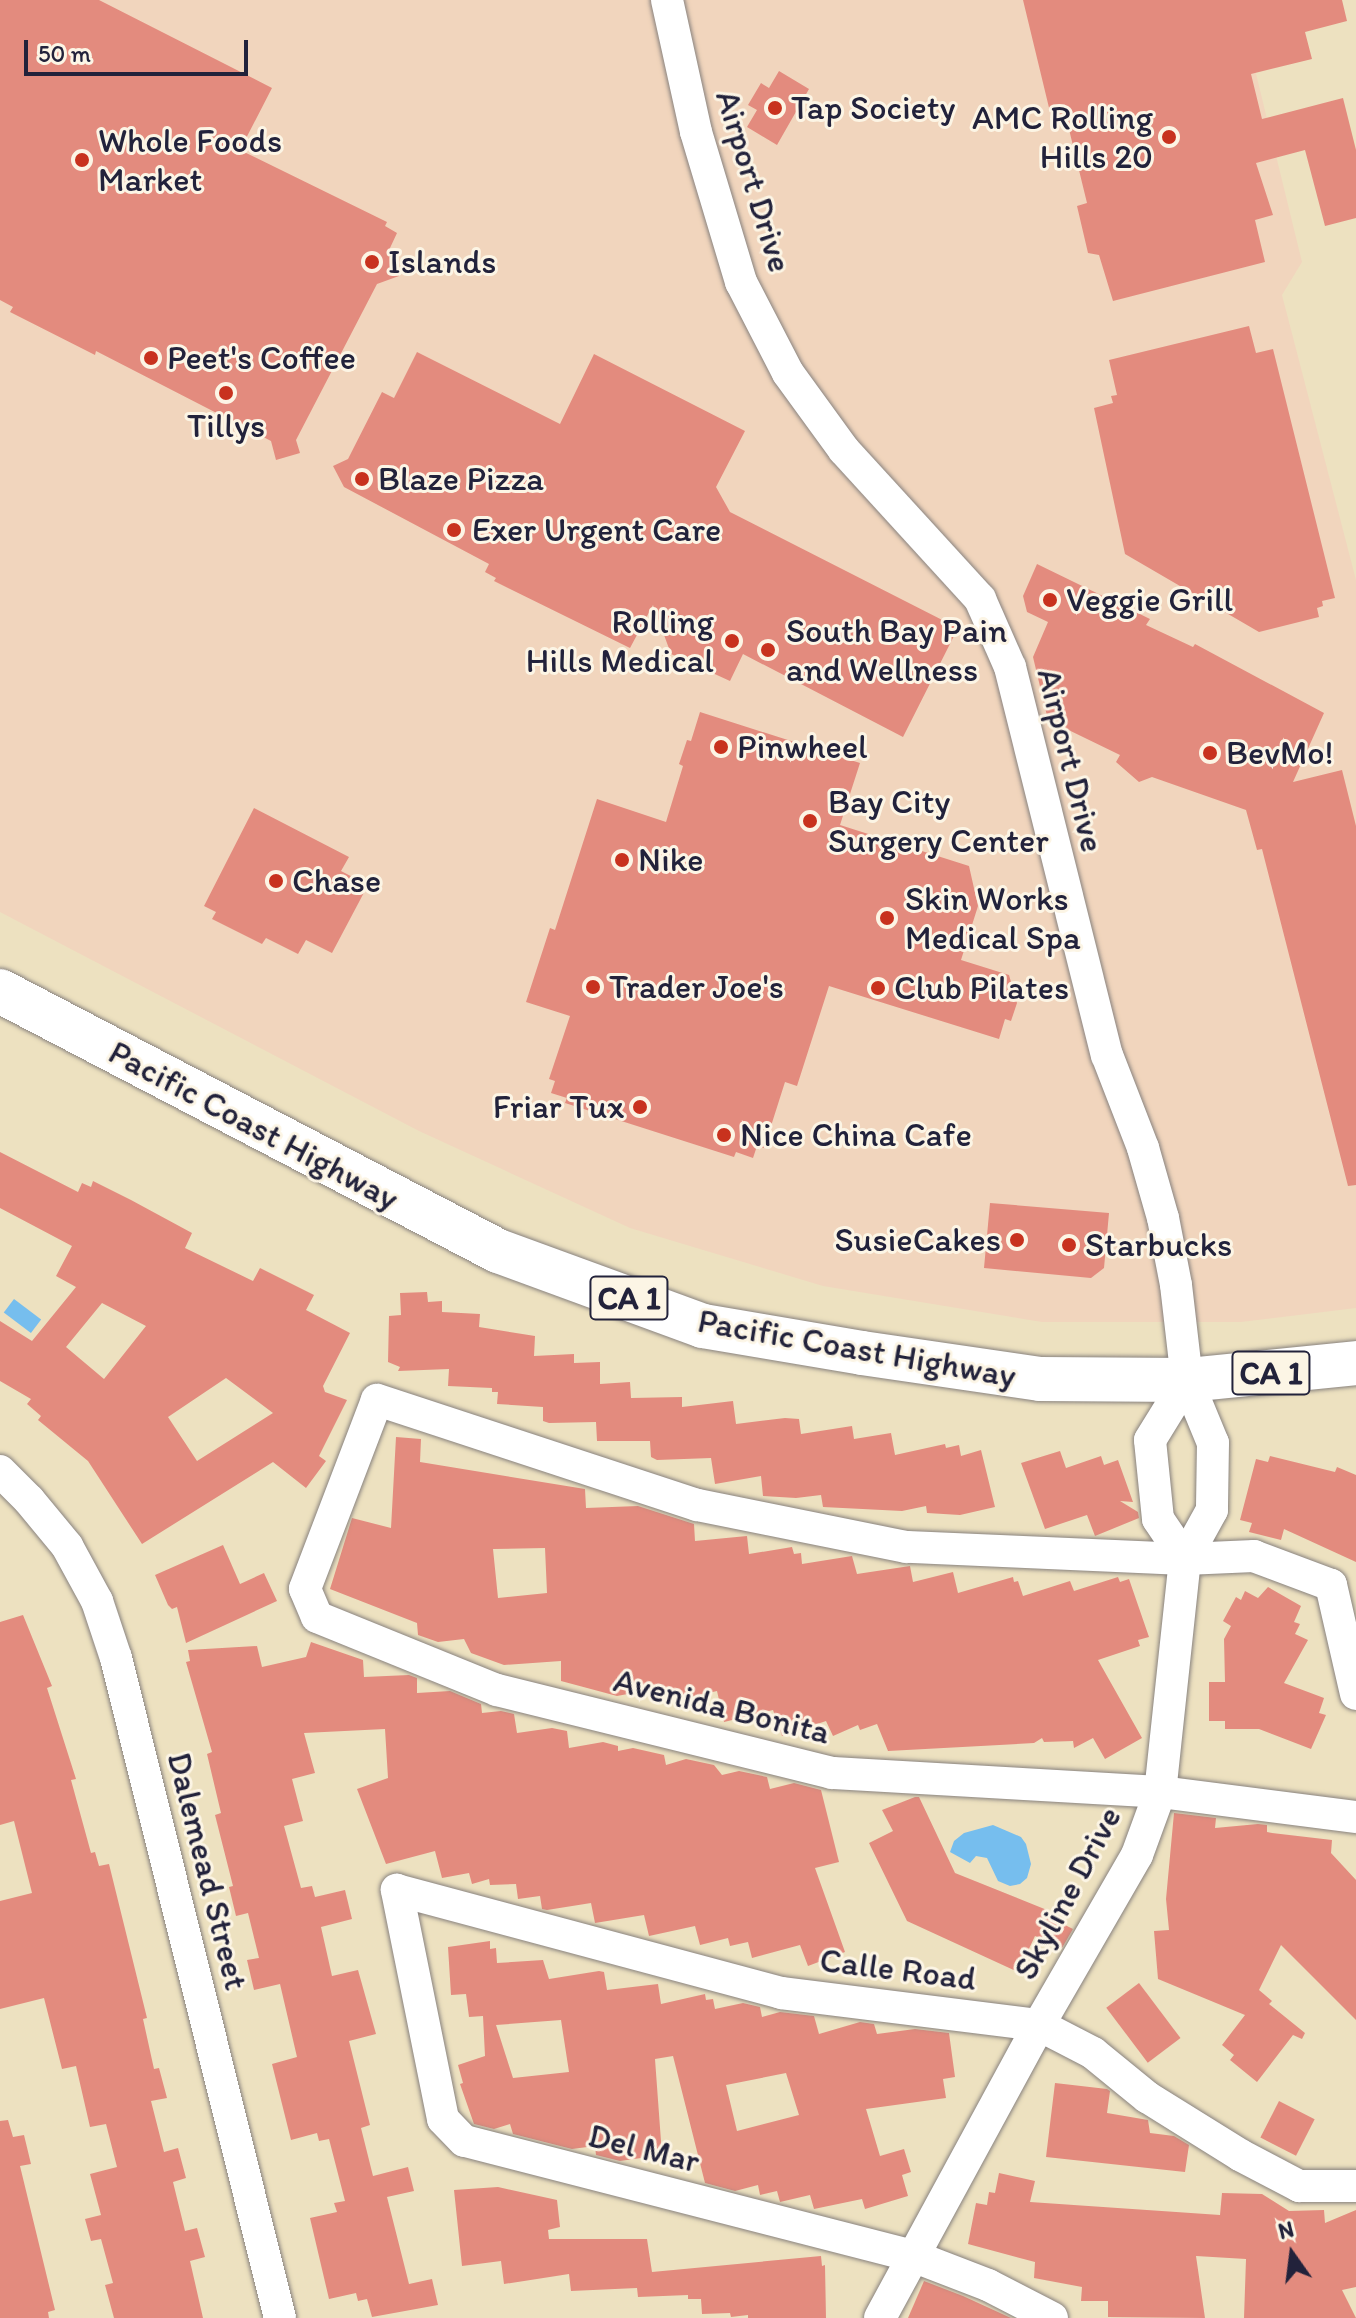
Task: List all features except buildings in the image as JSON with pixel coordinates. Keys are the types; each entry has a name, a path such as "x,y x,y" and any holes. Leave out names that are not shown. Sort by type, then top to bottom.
{"highway":[{"name":"Pacific Coast Highway","path":"0,991 498,1251 703,1326 1040,1379 1187,1380 1356,1363"}],"street":[{"name":"Airport Drive","path":"667,0 696,132 741,282 788,373 844,450 980,599 1010,667 1107,1055 1143,1148 1163,1218 1187,1380"},
{"name":"Skyline Drive","path":"880,2318 1039,2025 1137,1855 1160,1792 1185,1559 1212,1510 1213,1443 1187,1380"},
{"path":"1187,1380 1150,1440 1158,1519 1185,1559 1254,1556 1331,1585 1356,1694"},
{"name":"Avenida Bonita","path":"1185,1559 906,1547 697,1505 377,1400 305,1589 317,1617 497,1690 832,1773 1160,1792 1356,1817"},
{"name":"Dalemead Street","path":"0,1471 67,1546 97,1601 116,1658 280,2318"},
{"name":"Calle Road","path":"397,1890 781,1993 1039,2025 1093,2053 1147,2097 1240,2155 1299,2186 1356,2186"},
{"name":"Del Mar","path":"397,1890 443,2119 464,2141 913,2256 988,2285 1052,2318"}],"shaded area":[{"path":"0,0 1238,0 1302,262 1282,295 1356,580 1356,1308 1241,1322 1042,1322 823,1286 630,1228 419,1131 0,912"}],"water":[{"path":"14,1299 41,1319 31,1333 4,1313"},
{"path":"993,1825 1021,1837 1026,1844 1031,1864 1027,1878 1020,1884 1010,1886 998,1881 987,1858 976,1856 970,1863 950,1852 954,1841 964,1833"}],"place":[{"name":"Tap Society","path":"775,108"},
{"name":"AMC Rolling Hills 20","path":"1169,137"},
{"name":"Whole Foods Market","path":"82,160"},
{"name":"Islands","path":"372,262"},
{"name":"Peet's Coffee","path":"151,358"},
{"name":"Tillys","path":"226,393"},
{"name":"Blaze Pizza","path":"362,479"},
{"name":"Exer Urgent Care","path":"454,530"},
{"name":"Veggie Grill","path":"1050,600"},
{"name":"Rolling Hills Medical","path":"732,641"},
{"name":"South Bay Pain and Wellness","path":"768,650"},
{"name":"Pinwheel","path":"721,747"},
{"name":"BevMo!","path":"1210,753"},
{"name":"Bay City Surgery Center","path":"810,821"},
{"name":"Nike","path":"622,860"},
{"name":"Chase","path":"276,881"},
{"name":"Skin Works Medical Spa","path":"887,918"},
{"name":"Trader Joe's","path":"593,987"},
{"name":"Club Pilates","path":"878,988"},
{"name":"Friar Tux","path":"640,1107"},
{"name":"Nice China Cafe","path":"724,1135"},
{"name":"SusieCakes","path":"1017,1240"},
{"name":"Starbucks","path":"1069,1245"}]}
